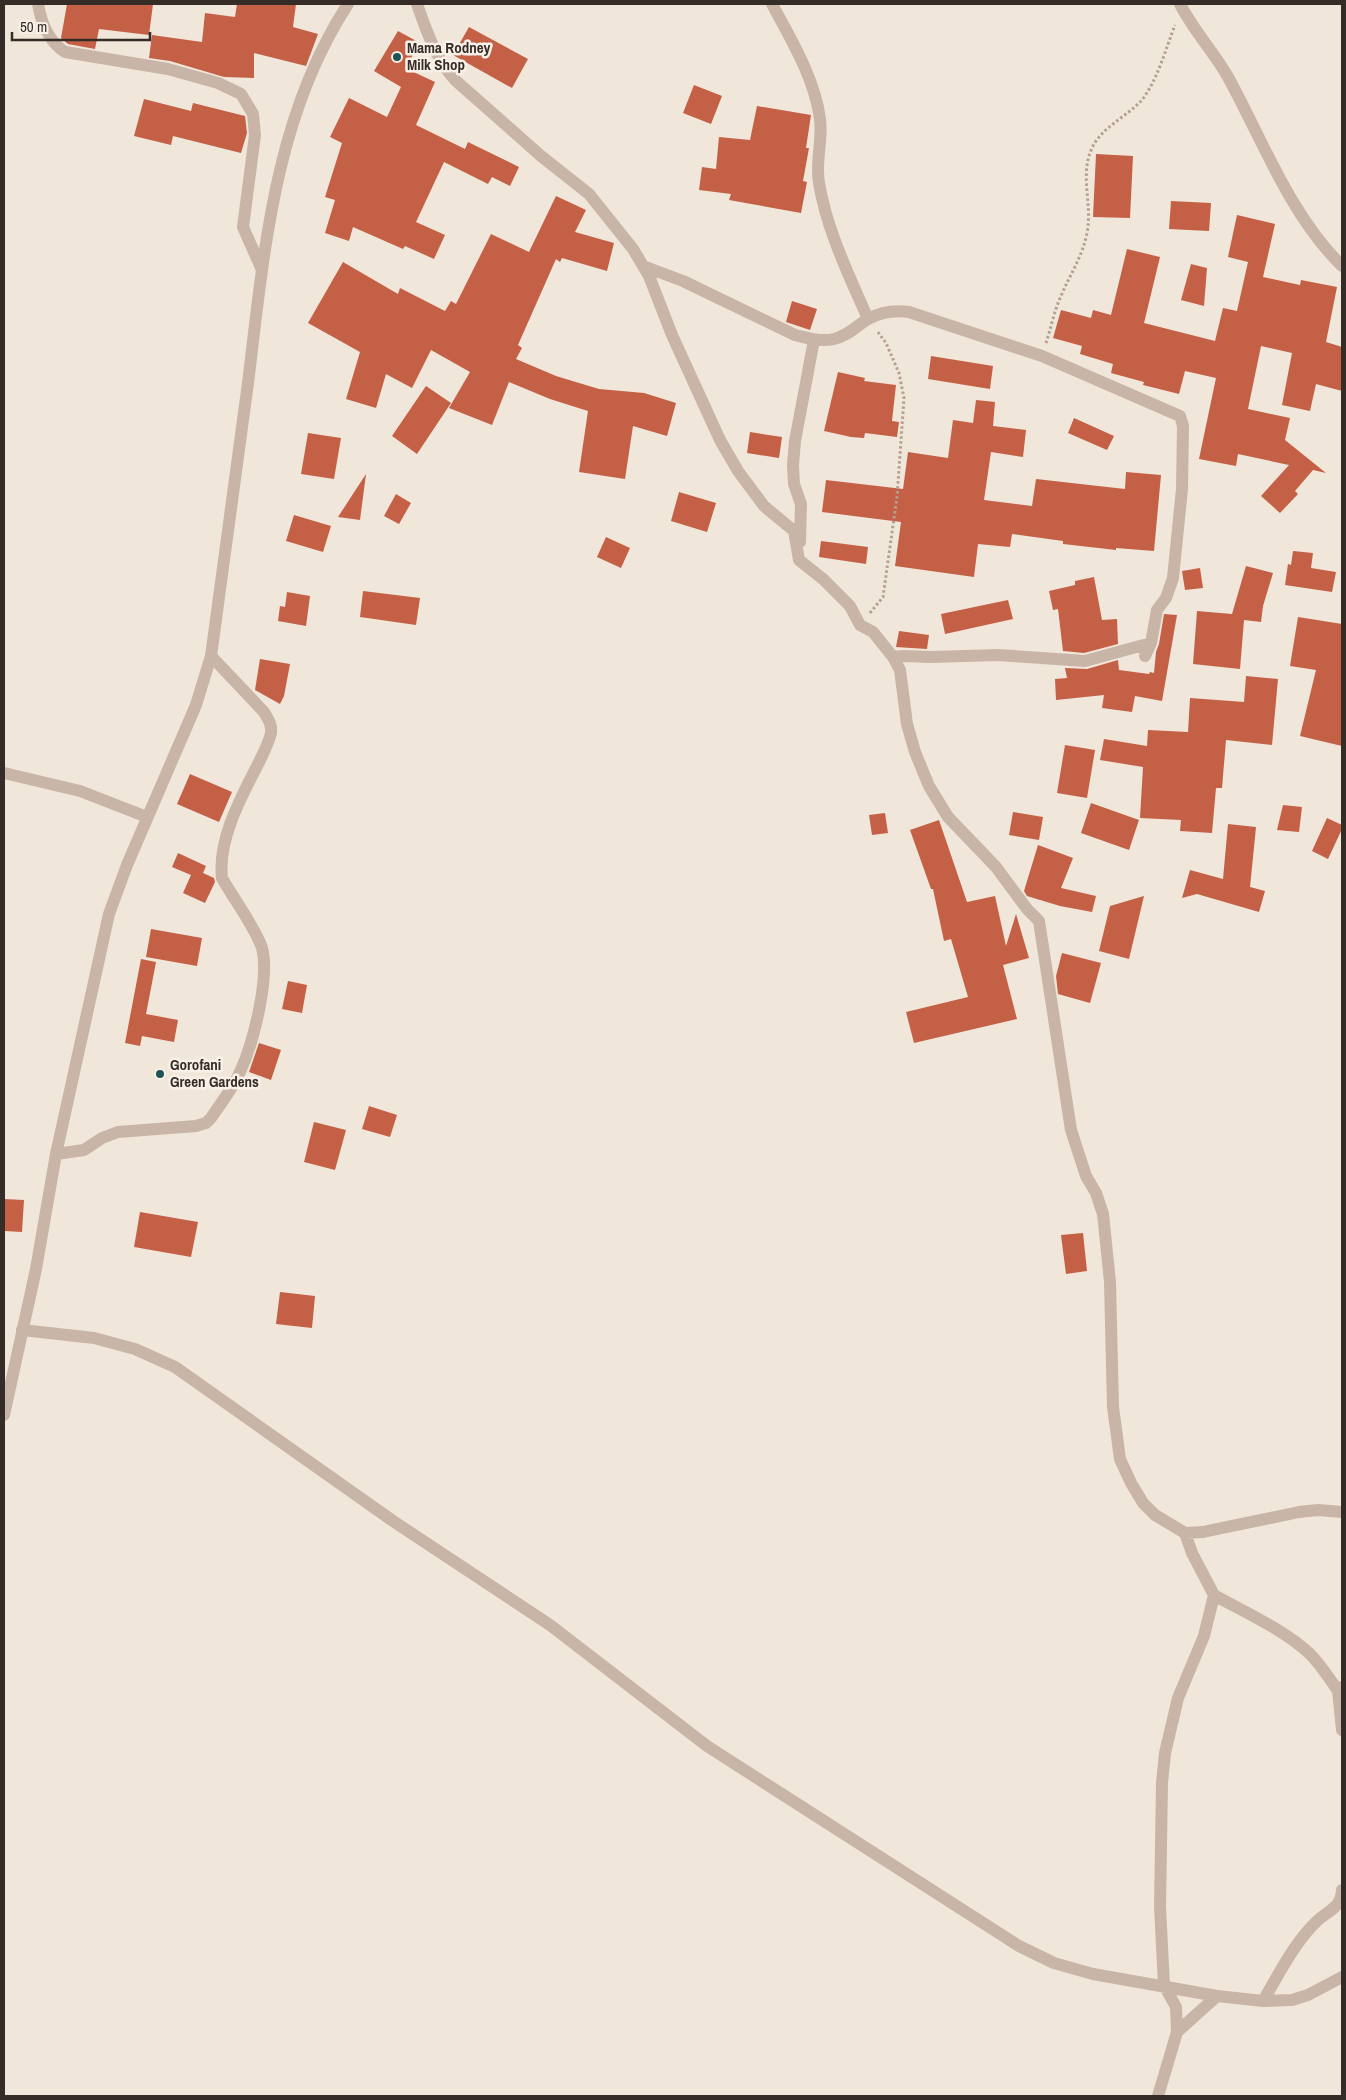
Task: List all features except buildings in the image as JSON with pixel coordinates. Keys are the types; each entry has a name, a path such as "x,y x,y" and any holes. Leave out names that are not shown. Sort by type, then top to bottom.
{"street":[{"path":"38,4 43,24 58,47 65,52 168,69 218,83 241,94 253,114 255,134 243,227 262,270"},
{"path":"4,1415 46,1213 56,1154 109,914 147,817 196,705 211,656 262,270 276,181 288,135 304,90 329,32 348,4"},
{"path":"417,4 427,31 447,71 541,156 589,194 632,249 643,266 720,440 738,471 764,506 794,531 799,560 823,579 850,606 860,625 873,632 898,656 907,724 915,752 929,786 948,817 996,867 1039,922 1044,944 1049,993 1071,1130 1086,1176 1096,1193 1102,1214 1110,1282 1112,1392 1119,1453 1131,1483 1143,1503 1166,1523 1185,1533 1203,1532 1299,1512 1318,1510 1342,1512"},
{"path":"772,4 795,48 816,97 820,120 818,182 836,244 868,319"},
{"path":"1181,6 1227,76 1273,167 1326,248 1342,266"},
{"path":"643,266 682,281 795,335 814,340 833,339 854,331 868,319 894,310 910,312 1042,356 1175,413 1183,420 1182,489 1173,578 1166,598 1157,610 1151,643 1145,656"},
{"path":"799,560 801,504 794,484 793,465 795,441 814,340"},
{"path":"898,656 998,655 1085,661 1151,643"},
{"path":"56,1154 84,1150 102,1138 118,1132 196,1126 206,1123 240,1072 248,1049 263,985 265,963 261,947 222,878 221,868 229,830 240,798 264,752 271,732 270,721 264,712 240,689 211,656"},
{"path":"4,773 80,791 147,817"},
{"path":"22,1330 94,1338 135,1350 175,1367 393,1521 550,1625 707,1746 1011,1941 1054,1963 1093,1974 1218,1996 1263,2001 1292,2000 1308,1995 1342,1977"},
{"path":"1185,1533 1192,1553 1214,1595 1284,1634 1305,1650 1340,1689 1342,1730"},
{"path":"1158,2096 1177,2032 1176,2007 1164,1985 1160,1908 1162,1783 1165,1753 1178,1698 1204,1636 1214,1595"},
{"path":"1263,2001 1279,1972 1307,1933 1318,1920 1338,1906 1342,1890"},
{"path":"1177,2032 1218,1996"}],"path":[{"path":"1042,356 1061,296 1080,260 1087,233 1090,212 1085,188 1085,168 1093,147 1110,126 1140,101 1148,91 1181,6"},
{"path":"860,625 882,597 897,497 904,398 899,372 886,343 868,319"}],"place":[{"name":"Mama Rodney Milk Shop","path":"397,57"},
{"name":"Gorofani Green Gardens","path":"160,1074"}]}
